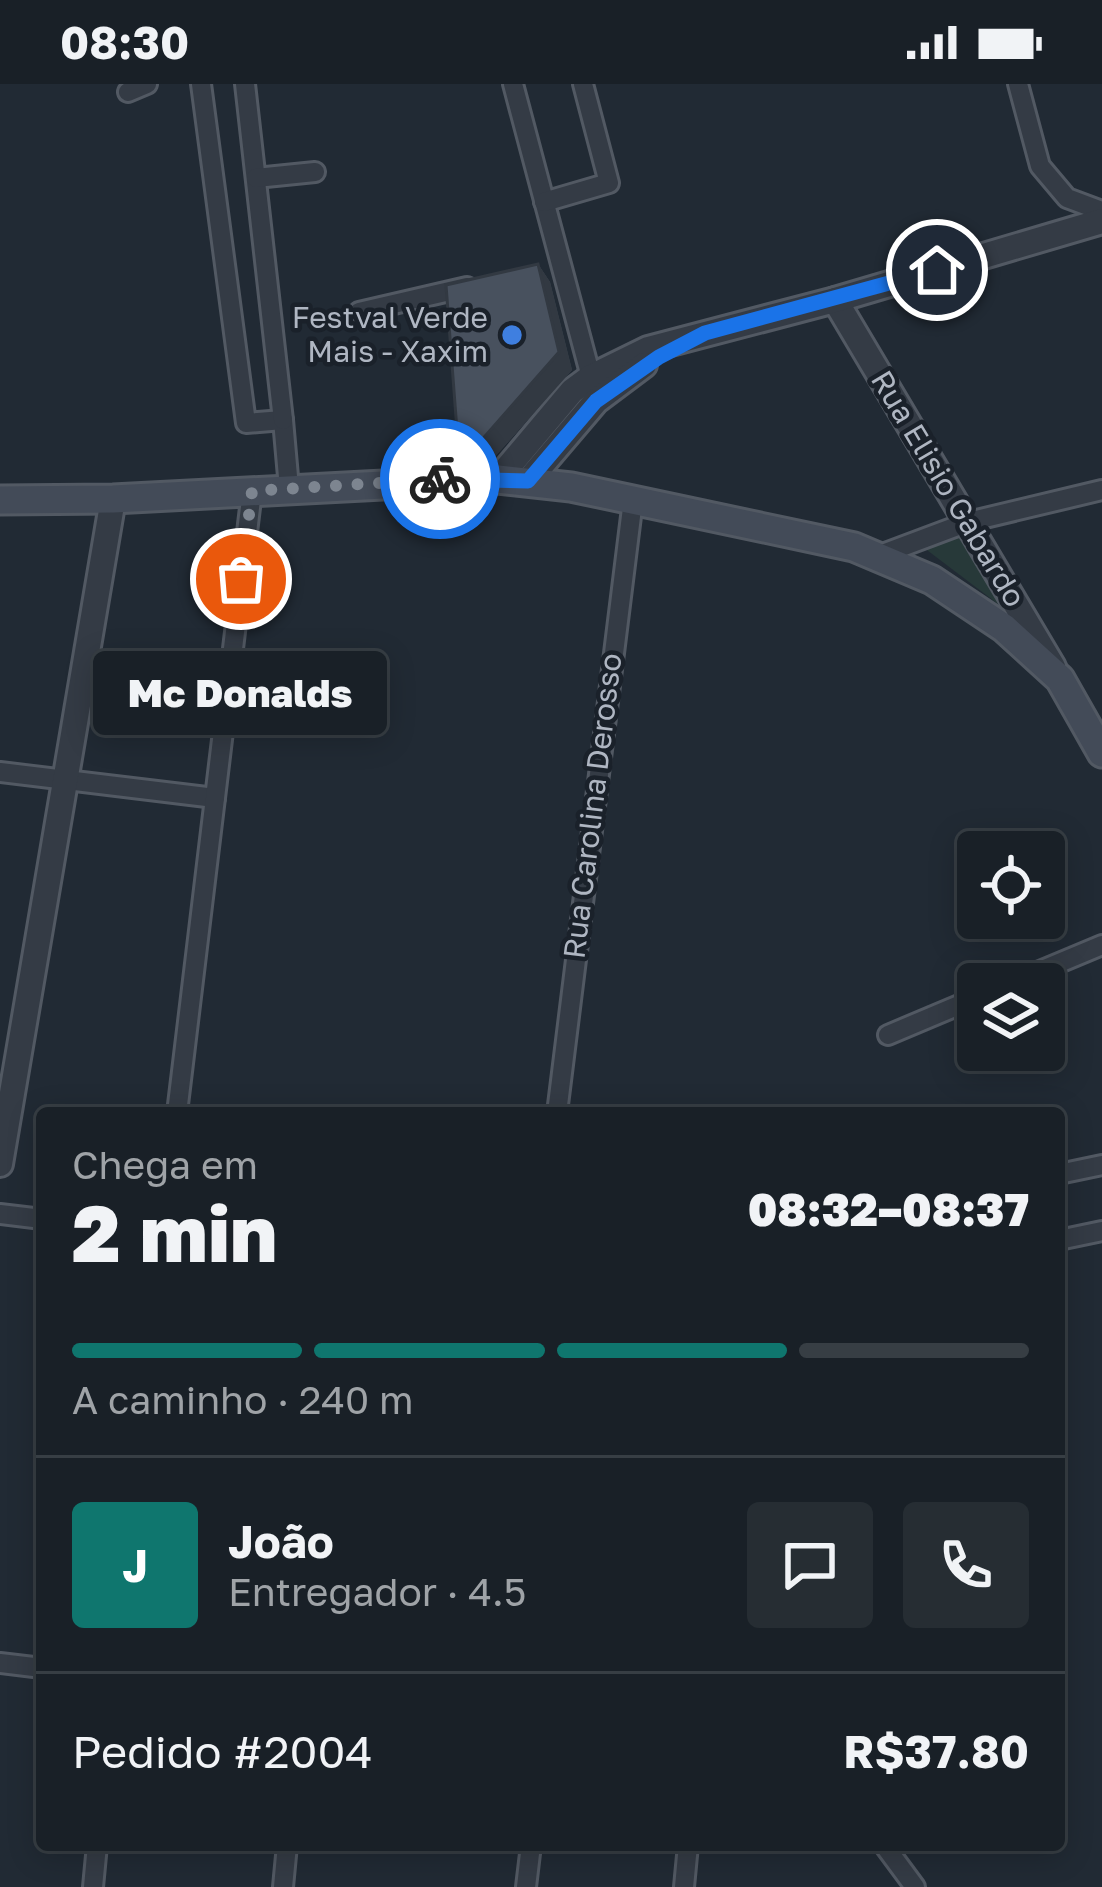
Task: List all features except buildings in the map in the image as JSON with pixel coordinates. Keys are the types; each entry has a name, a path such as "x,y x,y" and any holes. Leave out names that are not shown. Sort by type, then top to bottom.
{"main road":[{"path":"0,500 112,499 498,479 633,500 880,555 932,580 1004,628 1060,679 1102,753"}],"street":[{"path":"128,92 147,84"},
{"path":"201,84 247,423 284,419"},
{"path":"245,84 289,488"},
{"path":"513,84 559,266 598,385"},
{"path":"544,202 609,183 583,84"},
{"path":"1018,84 1040,166 1067,198 1102,211"},
{"path":"256,178 315,172"},
{"path":"498,479 568,395 598,385 664,343 835,300 1102,221"},
{"path":"537,271 559,266"},
{"path":"359,312 493,281"},
{"name":"Rua Elisio Gabardo","path":"835,300 1060,679"},
{"path":"528,481 598,385"},
{"path":"880,555 968,522 1102,490"},
{"path":"178,1107 252,491"},
{"path":"0,1164 10,1056 65,781 112,499"},
{"name":"Rua Carolina Derosso","path":"558,1107 633,500"},
{"path":"0,772 215,798"},
{"path":"1060,963 1102,945"},
{"path":"888,1035 957,1006"},
{"path":"1065,1173 1102,1165"},
{"path":"0,1214 36,1218"},
{"path":"1065,1239 1102,1231"},
{"path":"0,1663 36,1667"},
{"path":"92,1887 96,1851"},
{"path":"283,1887 286,1851"},
{"path":"526,1887 530,1851"},
{"path":"684,1887 687,1851"},
{"path":"888,1851 915,1887"}],"shaded area":[{"path":"961,531 1002,607 919,544"}],"way so far":[{"path":"241,579 252,491 440,479"}],"place":[{"name":"Festval Verde Mais - Xaxim","path":"512,335"},
{"name":"Mc Donalds","path":"241,579"}],"route":[{"path":"440,479 528,481 596,401 620,381 705,333 937,270"}]}
